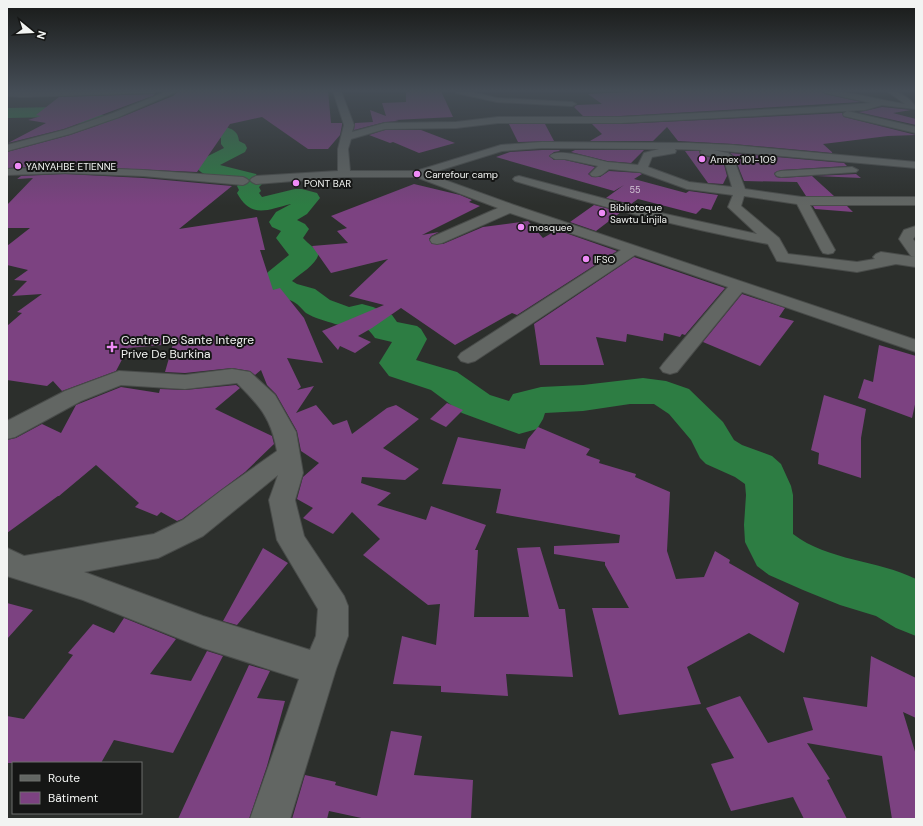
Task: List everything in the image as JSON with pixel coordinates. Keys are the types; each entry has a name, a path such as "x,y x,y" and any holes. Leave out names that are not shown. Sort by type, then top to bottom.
{"street":[{"path":"7,148 74,130"},
{"path":"344,174 343,149 348,130"},
{"path":"346,137 369,130"},
{"path":"497,130 501,148"},
{"path":"256,180 344,174 417,174 501,148 590,144 689,146 802,153 915,170"},
{"path":"642,169 648,155 659,152 716,153 724,155 729,159 740,192 734,206 774,241 782,258 858,267 896,259"},
{"path":"541,157 565,156 607,165 642,169 686,185 802,201 916,201"},
{"path":"590,175 607,165"},
{"path":"7,172 65,170 143,173 243,181"},
{"path":"828,250 802,201 781,174 843,170 915,170"},
{"path":"417,174 509,208 633,248 916,346"},
{"path":"519,179 561,192 678,222 789,243"},
{"path":"561,192 575,185"},
{"path":"437,240 509,208"},
{"path":"916,230 909,232 906,239 916,253"},
{"path":"813,247 916,262"},
{"path":"468,357 633,248"},
{"path":"670,368 739,285"},
{"path":"7,431 73,396 119,378 185,382 232,376 243,377 267,400 285,432 289,454 291,473 282,500 291,540 333,606 332,636 319,669 270,819"},
{"path":"13,565 94,558 158,546 193,528 231,497 289,454"},
{"path":"13,565 84,586 203,632 319,669"}],"building":[{"path":"34,130 62,130 8,143"},
{"path":"86,130 226,130 197,172 65,166 7,168 7,152"},
{"path":"280,130 341,130 340,135 328,149 308,149"},
{"path":"385,130 421,130 455,143 419,153 393,142 390,143 369,135"},
{"path":"512,130 548,130 554,141 518,142"},
{"path":"598,130 664,130 653,141 590,141 602,134"},
{"path":"669,130 894,130 916,135 888,136 823,144 833,153 733,144 678,141"},
{"path":"559,150 560,151 554,152 549,156 554,160 565,160 595,167 588,174 592,177 600,177 609,171 640,173 642,174 634,179 686,193 689,191 718,195 711,210 702,208 696,214 638,199 631,204 606,198 624,185 614,191 496,157 510,152"},
{"path":"575,150 644,150 631,163 607,161 571,152"},
{"path":"685,151 699,151 701,155 723,161 727,176 723,184 708,183"},
{"path":"730,153 844,163 847,166 781,170 774,173 776,177 781,178 812,176 834,196 806,196 797,182 744,181 734,156"},
{"path":"65,174 143,178 232,186 179,229 257,217 265,250 260,250 273,290 280,288 304,318 323,363 287,358 301,387 297,390 314,386 296,413 316,405 333,425 347,420 352,434 387,408 396,405 419,419 383,448 419,469 405,480 362,477 361,483 391,493 377,505 426,520 431,506 486,525 475,550 478,550 474,617 529,617 517,548 540,547 559,609 565,609 573,677 506,674 508,696 441,692 441,686 393,684 402,636 436,645 440,604 428,605 363,555 380,539 352,512 333,534 303,518 313,508 297,499 303,477 319,463 301,451 297,431 276,394 267,385 261,370 255,375 250,371 232,368 185,373 165,372 173,344 128,348 116,371 62,391 53,381 47,386 7,380 7,326 22,313 17,312 42,294 12,296 27,281 14,280 28,270 7,265 7,246 30,228 7,228 7,205 33,178 17,179 21,176"},
{"path":"856,174 861,178 816,176"},
{"path":"414,184 460,195 472,200 469,202 480,206 422,235 439,232 431,236 429,239 432,244 443,244 483,227 528,221 543,238 557,230 617,251 517,315 512,313 455,345 401,308 358,336 371,342 355,353 340,346 338,350 322,331 384,305 349,296 388,259 331,273 312,246 348,243 337,231 347,228 331,216"},
{"path":"594,205 621,212 596,231 570,222"},
{"path":"813,206 847,206 853,212 815,209"},
{"path":"634,257 725,288 685,335 682,334 680,337 664,333 663,341 627,334 626,342 596,337 604,365 540,365 534,324"},
{"path":"742,294 785,308 779,317 794,321 760,366 703,342"},
{"path":"879,345 916,356 916,400 912,418 858,398 864,379 873,382"},
{"path":"236,385 240,388 215,409 272,436 274,444 245,472 182,519 177,521 161,512 157,516 135,507 139,503 96,465 59,496 7,533 7,440 16,438 42,424 61,433 76,405 121,387 159,393 160,389 185,390"},
{"path":"824,395 866,409 861,438 861,478 818,464 819,453 811,450"},
{"path":"447,403 463,410 446,427 430,419"},
{"path":"538,427 590,449 586,455 600,460 599,463 636,474 635,477 670,492 667,551 676,579 704,577 715,551 730,560 729,563 799,603 784,653 749,633 687,667 701,704 619,715 592,608 629,608 605,565 605,562 554,554 554,546 619,543 620,535 496,513 501,489 442,484 458,437 525,449 528,439"},
{"path":"263,548 288,563 237,625 223,621"},
{"path":"7,603 33,610 7,639"},
{"path":"124,618 176,639 150,674 191,681 207,651 223,656 173,753 114,740 102,762 7,763 7,716 24,719 73,655 68,653 93,624 114,633"},
{"path":"871,656 916,678 916,718 903,712 916,755 916,819 892,819 882,756 807,743 830,779 827,780 847,819 804,819 793,797 731,811 711,764 734,758 706,708 740,696 768,743 813,730 803,697 867,707"},
{"path":"249,665 270,671 257,698 285,701 267,766 249,819 178,819"},
{"path":"391,731 422,736 414,775 473,780 471,819 366,819 329,811 327,819 292,819 305,775 336,782 335,785 377,796"}],"waterway":[{"path":"217,130 230,135 230,144 238,148 207,164 205,166 206,167 219,172 249,178 251,184 248,186 250,191 248,193 253,201 258,203 271,202 295,196 309,198 299,209 285,217 281,222 296,229 289,238 299,250 305,253 304,257 278,278 276,283 286,290 304,295 319,307 347,317 362,314 380,322 387,331 405,333 410,339 397,363 402,368 444,381 476,404 519,420 523,419 527,403 534,401 583,398 643,390 666,393 683,405 708,433 719,451 732,459 751,465 765,477 770,495 768,534 770,542 775,550 781,555 828,576 887,593 916,609"}],"place":[{"name":"Annex 101-109","path":"702,159"},
{"name":"YANYAHBE ETIENNE","path":"18,166"},
{"name":"Carrefour camp","path":"417,174"},
{"name":"PONT BAR","path":"296,183"},
{"name":"Biblioteque Sawtu Linjila","path":"602,213"},
{"name":"mosquee","path":"521,227"},
{"name":"IFSO","path":"586,259"},
{"name":"Centre De Sante Integre Prive De Burkina","path":"112,347"}]}
